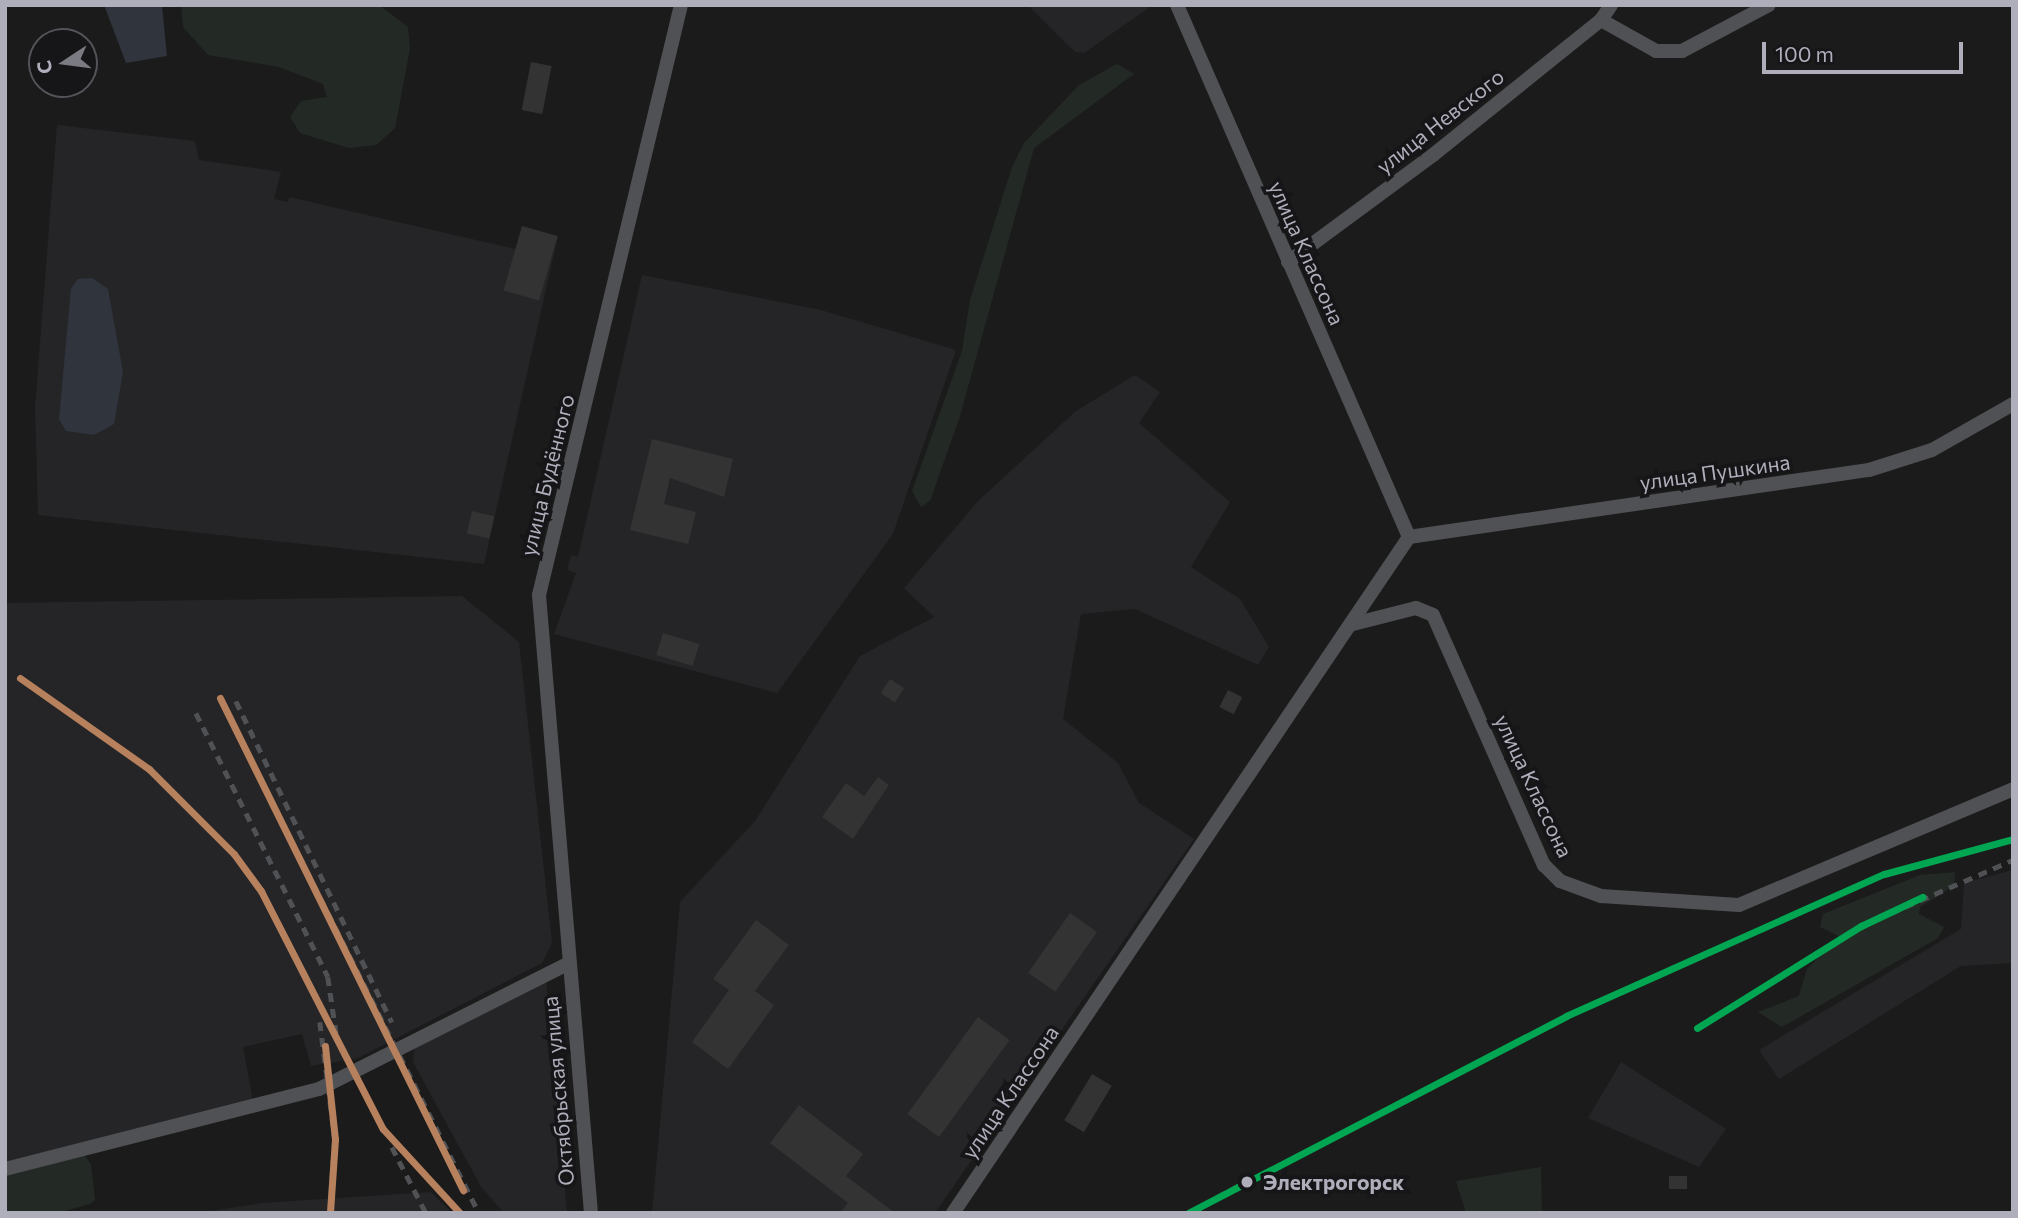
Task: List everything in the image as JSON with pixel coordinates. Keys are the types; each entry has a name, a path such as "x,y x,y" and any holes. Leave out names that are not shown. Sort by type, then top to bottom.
{"street":[{"name":"улица Будённого","path":"567,964 539,595 681,5"},
{"name":"улица Классона","path":"957,1207 1353,624 1409,537 1177,5"},
{"name":"улица Невского","path":"1288,262 1601,20 1611,5"},
{"path":"1601,20 1656,51 1682,51 1769,5"},
{"name":"улица Пушкина","path":"1409,537 1869,470 1932,450 2013,404"},
{"name":"улица Классона","path":"1353,624 1416,608 1433,615 1544,865 1560,881 1601,896 1739,905 2013,789"},
{"path":"5,1169 319,1088 567,964"},
{"name":"Октябрьская улица","path":"567,964 591,1213"}],"shaded area":[{"path":"104,5 162,5 167,56 126,63"},
{"path":"181,5 379,5 408,27 410,49 395,128 376,145 349,148 300,133 290,117 301,101 327,97 323,84 279,67 208,55 183,27"},
{"path":"1028,5 1153,5 1084,53 1075,52"},
{"path":"1117,64 1134,74 1034,148 960,416 930,501 921,507 912,491 962,351 970,300 1012,167 1024,143 1079,85"},
{"path":"57,125 195,141 199,160 281,172 274,199 288,202 289,197 516,249 522,226 558,236 484,564 38,515 35,407"},
{"path":"642,275 821,310 956,350 893,534 777,693 554,634 576,573 567,570 571,555 578,557"},
{"path":"92,278 108,289 123,372 114,424 94,435 66,431 59,419 71,288 78,279"},
{"path":"1135,375 1160,392 1139,423 1230,502 1191,567 1240,599 1269,647 1258,665 1135,609 1081,614 1063,719 1118,763 1139,803 1194,839 935,1213 652,1213 680,902 755,821 860,656 934,617 904,588 979,500 1076,411"},
{"path":"462,596 519,642 552,943 542,963 358,1058 311,1066 302,1034 243,1047 253,1101 5,1162 5,603"},
{"path":"2013,870 2013,963 1961,966 1779,1079 1759,1050 1961,929 1964,883"},
{"path":"1955,872 1954,886 1920,907 1919,914 1944,927 1938,938 1782,1027 1758,1012 1799,996 1807,969 1839,936 1820,927 1823,914 1920,875"},
{"path":"546,977 567,1213 504,1213 481,1187 413,1062 415,1046"},
{"path":"1621,1062 1726,1129 1699,1167 1588,1118"},
{"path":"84,1154 91,1165 95,1200 90,1204 57,1213 5,1213 5,1173"},
{"path":"1541,1167 1542,1213 1466,1213 1456,1181"},
{"path":"431,1192 452,1213 198,1213 262,1203"}],"building":[{"path":"531,62 552,66 542,114 522,110"},
{"path":"522,226 558,236 539,301 504,290"},
{"path":"652,439 733,459 724,497 670,478 664,504 696,512 688,544 630,530"},
{"path":"472,511 494,516 489,539 467,533"},
{"path":"663,633 699,644 693,666 656,655"},
{"path":"890,679 904,688 895,703 881,693"},
{"path":"1228,690 1242,697 1234,714 1219,707"},
{"path":"878,777 889,785 853,839 822,817 846,783 864,796"},
{"path":"1070,913 1097,932 1055,992 1028,973"},
{"path":"756,920 789,945 755,991 774,1005 728,1069 692,1042 729,990 713,979"},
{"path":"978,1017 1010,1040 939,1137 907,1114"},
{"path":"1092,1074 1112,1086 1084,1132 1064,1120"},
{"path":"799,1105 863,1154 846,1176 895,1213 840,1213 848,1203 770,1143"},
{"path":"1669,1176 1687,1176 1687,1189 1669,1189"}],"railway":[{"path":"20,678 149,769 234,854 261,891 383,1129 460,1213"},
{"path":"220,698 479,1213"},
{"path":"236,701 392,1022"},
{"path":"196,713 328,977 337,1038"},
{"path":"1697,1028 1861,926 2013,860"},
{"path":"320,1022 335,1139 330,1213"},
{"path":"392,1147 426,1213"},
{"path":"1188,1213 1247,1181"}],"transit line":[{"path":"20,678 149,769 234,854 261,891 383,1129 460,1213"},
{"path":"220,698 463,1190"},
{"path":"1188,1213 1566,1016 1884,874 2013,839"},
{"path":"1697,1028 1861,926 1922,897"},
{"path":"325,1046 335,1139 330,1213"}],"place":[{"name":"Электрогорск","path":"1247,1182"}]}
